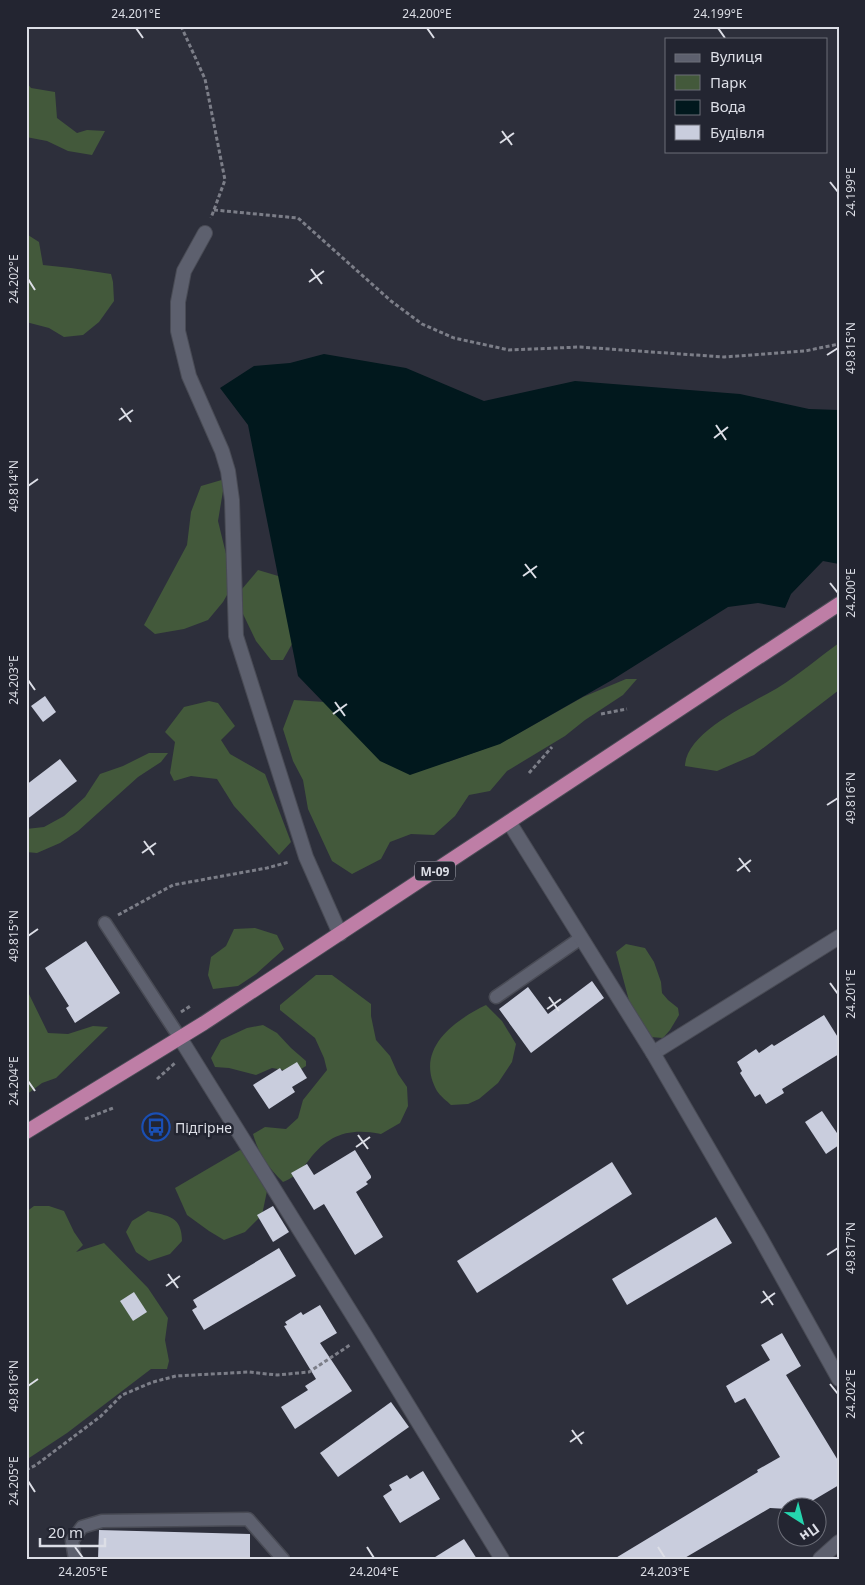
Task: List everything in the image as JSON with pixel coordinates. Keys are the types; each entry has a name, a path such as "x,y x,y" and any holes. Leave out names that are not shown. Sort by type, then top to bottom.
{"highway":[{"name":"М-09","path":"26,1132 180,1038 839,604"}],"street":[{"path":"205,233 184,271 178,302 178,331 189,376 222,451 228,471 232,500 236,636 306,857 340,934"},
{"path":"509,822 653,1053 839,1378"},
{"path":"653,1053 839,937"},
{"path":"180,1038 502,1559"},
{"path":"820,1559 839,1542"}],"lane":[{"path":"105,923 180,1038"},
{"path":"496,997 581,938"},
{"path":"75,1559 72,1541 82,1527 102,1521 248,1519 283,1559"}],"path":[{"path":"181,26 205,78 225,180 205,233"},
{"path":"214,210 298,218 391,301 422,324 454,338 509,350 580,347 724,357 806,351 839,344"},
{"path":"600,714 627,709"},
{"path":"529,774 552,747"},
{"path":"105,923 135,904 173,885 268,868 306,857"},
{"path":"80,1121 113,1108"},
{"path":"26,1470 101,1416 122,1395 153,1382 176,1376 249,1372 277,1375 309,1372 365,1335"}],"green space":[{"path":"26,82 31,88 55,92 57,118 77,133 87,130 105,131 92,155 68,151 47,141 26,137"},
{"path":"28,235 39,242 43,265 111,274 114,301 99,322 83,335 64,337 49,328 26,322 26,237"},
{"path":"225,479 218,521 228,562 227,595 208,620 184,629 155,634 144,625 187,545 191,512 201,486"},
{"path":"258,570 285,578 292,644 283,660 271,660 256,641 243,614 242,589"},
{"path":"839,643 839,690 754,755 717,771 685,766 688,753 696,741 708,730 723,719 787,682"},
{"path":"626,679 637,679 623,695 585,720 565,736 507,771 490,791 469,795 455,816 434,835 411,834 390,842 381,859 352,874 332,861 308,809 303,780 293,761 283,729 294,700 340,703 448,762 514,736 583,697"},
{"path":"209,701 218,703 235,726 221,740 230,754 265,774 291,842 279,855 234,806 217,779 191,776 174,781 170,773 175,742 165,732 184,707"},
{"path":"149,753 168,753 161,762 138,777 78,831 60,843 37,853 26,852 26,829 44,827 64,816 85,797 100,774 123,766"},
{"path":"255,928 277,935 284,949 256,974 238,986 213,989 208,975 211,957 226,946 234,929"},
{"path":"626,944 645,948 654,962 661,982 662,993 678,1008 679,1015 663,1038 650,1037 631,1008 616,952"},
{"path":"316,975 332,975 371,1004 371,1016 376,1040 390,1056 398,1074 407,1087 408,1106 400,1123 381,1134 370,1132 349,1133 332,1139 317,1151 298,1173 283,1182 264,1160 253,1134 265,1127 286,1129 298,1118 303,1100 327,1070 315,1038 280,1010 280,1005"},
{"path":"26,988 48,1033 68,1034 93,1026 108,1027 56,1078 42,1083 26,1095"},
{"path":"486,1005 502,1021 516,1044 512,1062 498,1083 479,1099 468,1104 451,1105 437,1091 431,1076 430,1063 434,1050 440,1039 450,1028 461,1019"},
{"path":"263,1025 277,1033 306,1061 306,1066 296,1072 272,1068 256,1075 229,1068 215,1067 211,1058 221,1040 247,1028"},
{"path":"240,1150 254,1154 263,1168 267,1191 262,1215 245,1232 224,1240 187,1215 175,1188"},
{"path":"34,1206 49,1206 64,1211 74,1232 83,1245 76,1252 104,1243 148,1288 168,1318 165,1340 169,1361 167,1369 151,1369 67,1433 26,1460 26,1212"},
{"path":"148,1211 168,1216 177,1222 180,1226 182,1241 170,1254 149,1261 136,1252 126,1232 132,1221"}],"water":[{"path":"324,354 406,368 484,401 575,381 740,394 809,409 839,410 839,564 823,561 791,594 785,608 758,603 728,607 612,680 500,744 410,775 380,761 298,676 248,425 220,388 254,366 290,363"}],"building":[{"path":"45,696 56,712 43,722 31,706"},
{"path":"60,759 77,781 26,820 26,785"},
{"path":"86,941 120,993 75,1023 66,1008 69,1006 45,968"},
{"path":"592,981 604,998 531,1053 499,1009 528,987 548,1014"},
{"path":"824,1015 839,1039 839,1054 782,1089 784,1093 766,1104 760,1094 755,1097 740,1073 742,1071 737,1062 756,1049 759,1053 772,1044 774,1046"},
{"path":"297,1062 307,1078 292,1087 295,1092 269,1109 253,1085 280,1068 282,1071"},
{"path":"822,1111 839,1136 839,1145 826,1154 805,1122"},
{"path":"355,1150 371,1176 366,1182 368,1184 356,1192 383,1237 355,1255 324,1204 314,1210 291,1173 307,1164 314,1175"},
{"path":"612,1162 632,1194 477,1293 457,1261"},
{"path":"273,1206 289,1232 273,1242 257,1215"},
{"path":"716,1217 732,1243 627,1305 612,1279"},
{"path":"279,1248 296,1276 204,1330 192,1310 197,1307 193,1300"},
{"path":"134,1292 147,1312 133,1321 120,1301"},
{"path":"320,1305 337,1333 320,1343 352,1391 295,1429 281,1407 308,1390 305,1386 316,1379 284,1326 287,1325 285,1322 301,1312 303,1315"},
{"path":"782,1333 801,1366 786,1375 839,1462 839,1485 817,1498 778,1498 778,1508 770,1508 683,1559 614,1559 780,1457 745,1398 735,1403 726,1386 770,1360 761,1345"},
{"path":"391,1402 409,1427 338,1477 320,1453"},
{"path":"423,1471 440,1499 400,1523 383,1496 392,1490 389,1485 407,1475 410,1479"},
{"path":"99,1530 250,1534 250,1559 98,1559"},
{"path":"464,1539 477,1559 432,1559"}],"place":[{"name":"Підгірне","path":"156,1127"}]}
